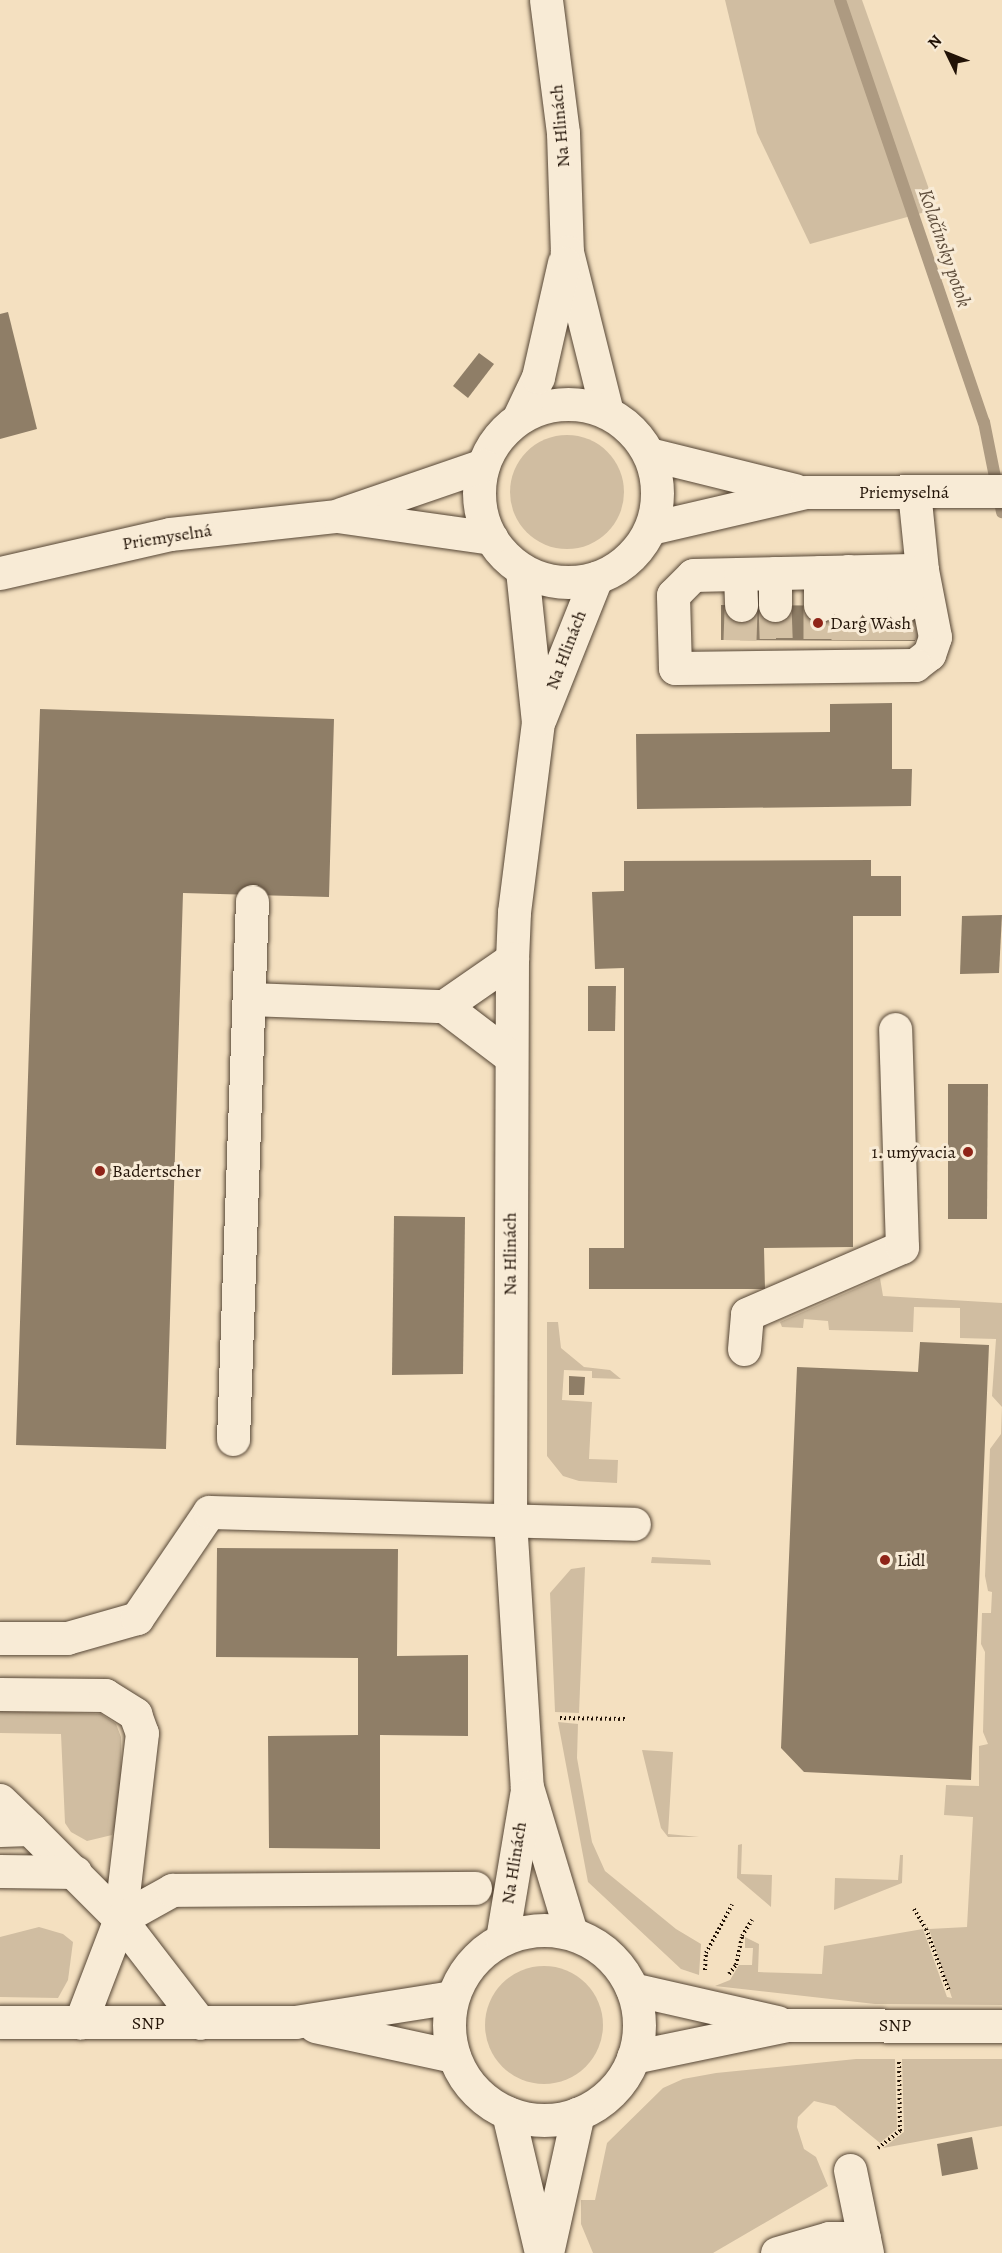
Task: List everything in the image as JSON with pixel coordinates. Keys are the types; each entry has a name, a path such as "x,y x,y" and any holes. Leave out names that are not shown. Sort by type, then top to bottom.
{"street":[{"name":"Na Hlinách","path":"546,0 563,133 567,252 607,412"},
{"name":"Na Hlinách","path":"519,417 538,377 567,252"},
{"path":"578,404 607,412 632,429 649,454 657,478 657,503 651,528 638,550 619,567 596,578 571,583 545,580 522,570 491,538 481,515 479,490 483,465 497,438 519,417 547,405 578,404"},
{"name":"Priemyselná","path":"649,454 806,492"},
{"name":"Priemyselná","path":"0,573 170,534 337,516 483,465"},
{"name":"Priemyselná","path":"651,528 806,492 1002,491"},
{"path":"914,492 922,570 935,637 929,654 915,665 862,653 740,653 675,668 673,595 693,574 741,589 775,573 922,570"},
{"name":"Priemyselná","path":"337,516 491,538"},
{"name":"Na Hlinách","path":"502,1939 527,1787 510,1520 512,959 514,912 538,722 522,570"},
{"path":"862,606 903,596 922,570"},
{"path":"848,571 862,606"},
{"path":"848,571 862,606"},
{"path":"775,573 775,605"},
{"name":"Na Hlinách","path":"538,722 596,578"},
{"path":"233,1439 252,901"},
{"path":"444,1006 512,959"},
{"path":"249,999 444,1006 511,1057"},
{"path":"744,1349 747,1314 902,1247 895,1029"},
{"path":"0,1638 67,1638 137,1618 209,1512 634,1524"},
{"path":"0,1694 105,1695 135,1714 142,1733 120,1919 80,2023"},
{"name":"Na Hlinách","path":"527,1787 571,1933"},
{"path":"0,1800 15,1829 75,1872 120,1919 200,2023"},
{"path":"0,1871 75,1872"},
{"path":"120,1919 171,1890 475,1888"},
{"path":"525,1931 571,1933 597,1945 618,1965 632,1989 639,2034 633,2056 614,2087 602,2100 578,2113 531,2119 508,2113 478,2093 454,2055 448,2027 452,1997 463,1973 480,1953 502,1939 525,1931"},
{"name":"SNP","path":"632,1989 788,2025"},
{"name":"SNP","path":"0,2022 296,2022 452,1997"},
{"name":"SNP","path":"296,2022 454,2055"},
{"name":"SNP","path":"633,2056 788,2025 1002,2026"},
{"path":"508,2113 550,2249"},
{"path":"550,2249 578,2113"},
{"path":"777,2253 829,2238 866,2246 850,2170"}],"path":[{"path":"566,1718 625,1719"},
{"path":"703,1977 706,1953 732,1905"},
{"path":"914,1909 926,1929 950,1994"},
{"path":"721,1979 732,1972 742,1936 752,1920"},
{"path":"850,2170 900,2131 899,2059"}],"shaded area":[{"path":"725,0 862,0 936,209 810,244 757,133"},
{"path":"567,435 589,439 608,451 620,470 624,492 620,514 608,533 589,545 567,549 545,545 526,533 514,514 510,492 514,470 526,451 545,439"},
{"path":"880,1278 883,1296 1002,1303 1002,1407 992,1396 996,1339 960,1338 960,1308 914,1307 913,1332 829,1330 828,1321 804,1319 803,1328 782,1327 780,1322"},
{"path":"547,1322 558,1322 561,1348 584,1367 610,1370 621,1379 592,1378 592,1371 564,1370 562,1400 592,1402 589,1459 618,1460 617,1483 579,1481 563,1476 547,1456"},
{"path":"1002,1407 1002,2005 875,2004 715,1986 730,1980 739,1965 752,1965 753,1948 745,1948 745,1937 759,1944 758,1972 822,1974 824,1946 923,1929 947,1997 952,1998 929,1929 967,1927 973,1817 944,1815 946,1785 979,1786 979,1746 988,1744 983,1732 985,1652 981,1644 982,1613 991,1613 992,1592 988,1591 985,1576 990,1449 1001,1434"},
{"path":"652,1557 710,1560 711,1565 651,1563"},
{"path":"585,1567 579,1713 555,1712 550,1593 571,1569"},
{"path":"0,1711 101,1714 116,1724 121,1737 122,1809 112,1835 87,1841 71,1832 65,1823 61,1734 0,1733"},
{"path":"558,1722 578,1724 577,1758 592,1842 605,1871 676,1929 701,1944 699,1975 681,1969 588,1882"},
{"path":"642,1750 673,1752 668,1834 699,1837 668,1837 661,1828"},
{"path":"742,1844 741,1874 772,1875 771,1907 737,1878 738,1845"},
{"path":"900,1855 903,1855 902,1883 834,1910 835,1878 898,1880"},
{"path":"39,1927 63,1934 73,1942 68,1980 58,1998 0,1997 0,1937"},
{"path":"544,1966 567,1970 586,1983 599,2002 603,2025 599,2048 586,2067 567,2080 544,2084 521,2080 502,2067 489,2048 485,2025 489,2002 502,1983 521,1970"},
{"path":"856,2059 895,2059 897,2129 880,2143 835,2106 814,2101 798,2117 797,2127 804,2149 816,2157 828,2186 713,2253 593,2253 581,2224 581,2200 595,2200 607,2143 663,2088 683,2079 716,2073"},
{"path":"902,2059 1002,2059 1002,2126 883,2148 904,2132"}],"building":[{"path":"8,312 37,429 0,439 0,314"},
{"path":"479,353 494,364 468,398 453,386"},
{"name":"Darg Wash","path":"721,605 915,606 915,641 721,640"},
{"path":"892,703 892,769 912,769 911,806 637,809 636,734 830,732 830,704"},
{"name":"Badertscher","path":"40,709 334,719 329,897 183,893 166,1449 16,1445"},
{"path":"871,860 871,876 901,876 901,916 853,916 853,1247 764,1248 765,1289 589,1289 589,1248 624,1248 624,968 595,969 592,892 624,891 624,861"},
{"path":"1002,915 999,973 960,974 962,916"},
{"path":"588,986 616,986 615,1031 588,1031"},
{"name":"1. umývacia","path":"948,1084 988,1084 987,1219 948,1219"},
{"path":"394,1216 465,1217 463,1374 392,1375"},
{"name":"Lidl","path":"920,1342 989,1345 971,1780 804,1772 781,1748 797,1367 918,1372"},
{"path":"569,1376 585,1377 584,1395 569,1395"},
{"path":"217,1548 398,1549 397,1656 468,1655 468,1736 380,1735 380,1849 269,1848 268,1736 358,1735 358,1658 216,1657"},
{"path":"972,2137 978,2169 942,2176 937,2144"}],"waterway":[{"name":"Kolačínsky potok","path":"840,0 984,422 1002,512"}],"tunnel":[{"path":"740,640 741,605"},
{"path":"775,605 776,640"},
{"path":"820,605 820,640"},
{"path":"848,606 848,640"},
{"path":"876,606 876,641"},
{"path":"903,606 903,641"}],"place":[{"name":"Darg Wash","path":"818,623"},
{"name":"1. umývacia","path":"968,1152"},
{"name":"Badertscher","path":"100,1171"},
{"name":"Lidl","path":"885,1560"}]}
